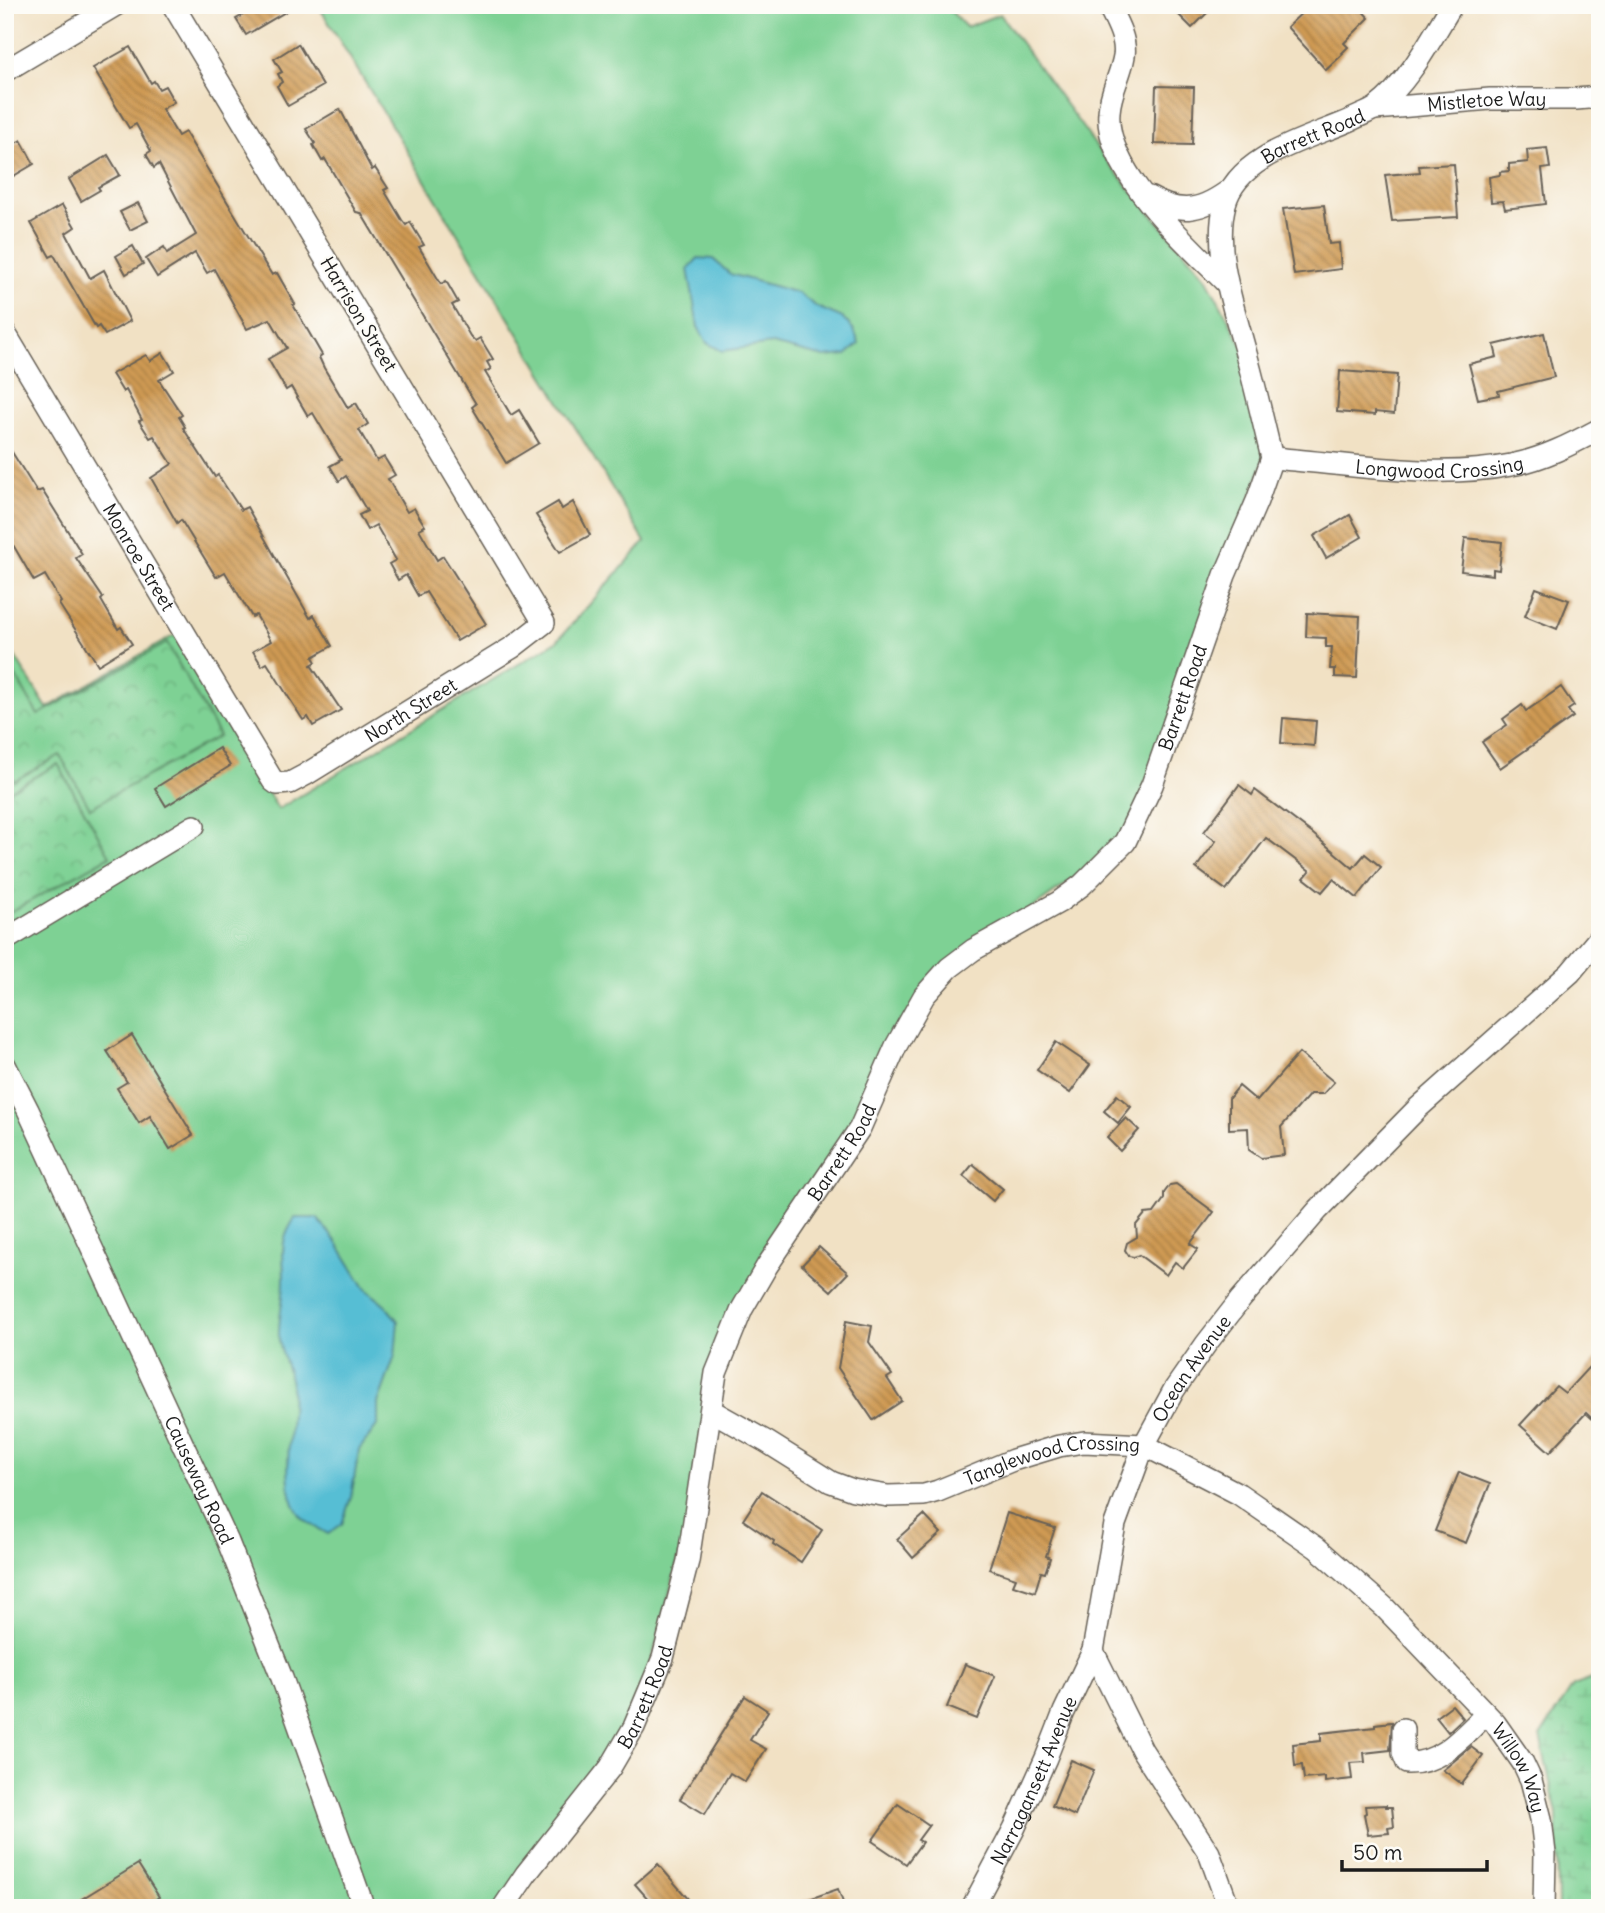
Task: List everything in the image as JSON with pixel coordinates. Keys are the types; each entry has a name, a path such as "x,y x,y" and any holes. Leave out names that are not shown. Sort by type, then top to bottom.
{"street":[{"path":"5,71 116,5"},
{"name":"Harrison Street","path":"173,5 544,623"},
{"path":"1108,5 1124,45 1124,55 1114,84 1109,112 1110,134 1115,151 1129,176 1143,193 1227,284"},
{"name":"Barrett Road","path":"503,1908 526,1874 610,1768 634,1727 658,1669 688,1561 716,1373 742,1309 767,1266 860,1128 897,1046 924,996 949,968 973,950 1059,902 1082,885 1125,842 1152,785 1216,601 1272,458 1227,284 1222,250 1225,202 1233,187 1251,166 1279,149 1375,108 1395,90 1411,70 1452,5"},
{"name":"Mistletoe Way","path":"1375,108 1490,99 1576,100 1600,97"},
{"path":"1143,193 1167,205 1190,209 1214,202 1233,187"},
{"name":"Monroe Street","path":"5,333 273,781"},
{"name":"Longwood Crossing","path":"1272,458 1423,470 1470,470 1513,465 1541,457 1600,429"},
{"name":"North Street","path":"273,781 277,784 290,783 305,775 513,647 544,623"},
{"path":"5,940 194,826"},
{"name":"Ocean Avenue","path":"1093,1651 1115,1524 1144,1445 1174,1390 1206,1344 1318,1210 1418,1108 1570,973 1600,937"},
{"name":"Causeway Road","path":"5,1065 29,1110 228,1542 282,1678 363,1908"},
{"name":"Tanglewood Crossing","path":"712,1411 831,1482 853,1490 888,1496 938,1491 1013,1460 1059,1446 1084,1442 1144,1445 1239,1494 1317,1548 1384,1607 1459,1685"},
{"path":"1093,1651 1142,1750 1209,1853 1229,1908"},
{"name":"Narragansett Avenue","path":"972,1908 1014,1829 1063,1712 1093,1651"},
{"name":"Willow Way","path":"1459,1685 1486,1714 1523,1763 1531,1780 1541,1819 1545,1854 1545,1908"},
{"path":"1403,1729 1403,1753 1407,1763 1416,1763 1434,1759 1454,1745 1486,1714"}],"green space":[{"path":"318,5 945,5 966,27 1000,14 1112,168 1206,277 1246,352 1265,458 1125,842 949,968 728,1342 700,1478 634,1727 501,1908 5,1908 5,659 14,655 47,708 175,635 278,809 557,641 645,542"},
{"path":"167,643 219,736 90,808 60,755 14,781 5,766 5,662 7,661 38,715"},
{"path":"58,764 110,856 5,915 5,793"},
{"path":"1600,1676 1600,1908 1558,1908 1557,1814 1540,1737 1573,1686"}],"water":[{"path":"698,258 713,259 730,274 798,293 817,307 843,318 854,330 859,344 846,355 824,357 772,344 722,351 707,343 698,327 688,269"},
{"path":"295,1218 317,1218 336,1241 365,1288 385,1305 398,1321 395,1356 378,1403 378,1424 359,1450 351,1497 342,1524 328,1534 301,1516 292,1499 289,1484 292,1399 279,1331 284,1287 284,1242"}],"building":[{"path":"238,5 297,5 246,35 236,19 243,15"},
{"path":"1169,5 1215,5 1192,28"},
{"path":"1310,5 1357,5 1369,18 1344,43 1348,47 1326,70 1287,27"},
{"path":"298,44 323,86 288,106 277,86 282,82 278,74 282,72 274,59"},
{"path":"130,47 151,83 154,81 159,89 165,86 174,102 162,109 178,136 185,132 272,275 277,273 322,355 319,357 324,368 348,408 356,403 368,424 359,430 377,461 384,457 395,475 388,479 407,512 414,508 425,526 419,529 437,560 443,556 486,624 457,641 426,592 418,596 406,575 398,580 389,564 396,560 376,525 367,530 359,515 367,511 346,476 339,481 330,466 341,460 313,413 308,416 291,387 286,390 268,359 287,348 270,319 247,329 214,269 207,273 195,253 157,277 146,259 164,247 167,253 196,235 159,164 154,168 146,154 151,151 136,124 129,128 93,68"},
{"path":"1156,86 1194,87 1192,145 1154,144"},
{"path":"340,109 372,170 375,168 388,188 384,190 402,220 406,225 410,222 424,245 419,247 441,284 446,281 458,302 452,305 470,336 475,341 480,338 493,359 487,362 491,369 485,372 511,415 519,410 539,443 506,463 472,407 476,404 361,213 356,212 325,159 322,161 313,145 315,143 306,129"},
{"path":"21,140 34,164 5,181 5,149"},
{"path":"1547,148 1550,168 1542,169 1546,204 1505,209 1503,201 1491,202 1489,177 1509,171 1509,164 1528,162 1527,150"},
{"path":"108,155 120,175 98,187 100,190 81,201 69,179"},
{"path":"1454,164 1458,217 1392,221 1385,175 1420,172 1419,166"},
{"path":"138,203 148,221 130,230 120,212"},
{"path":"62,205 75,227 66,233 90,278 104,270 130,321 105,335 99,326 96,328 54,255 50,257 31,223"},
{"path":"1324,205 1329,244 1339,243 1341,269 1294,275 1283,209"},
{"path":"133,246 143,264 126,274 116,256"},
{"path":"1544,333 1554,377 1498,391 1499,395 1478,399 1469,364 1497,357 1494,345"},
{"path":"163,353 174,371 159,380 182,415 179,417 185,427 183,428 215,477 218,475 241,510 247,507 310,618 314,615 332,646 313,657 316,662 311,665 341,710 313,726 308,717 303,720 267,663 262,666 253,651 271,641 256,615 252,617 225,572 216,577 181,520 177,523 151,478 172,464 154,436 150,438 139,421 142,420 126,390 123,392 112,374 146,355 150,361"},
{"path":"1340,371 1397,375 1394,414 1337,412"},
{"path":"5,441 37,492 42,490 64,525 82,554 76,558 103,598 101,600 118,629 121,627 132,644 98,665 59,604 61,602 45,575 34,581 5,531"},
{"path":"558,502 562,509 573,502 590,535 560,552 536,515"},
{"path":"1350,515 1362,537 1326,558 1314,536"},
{"path":"1465,538 1502,542 1499,570 1493,569 1493,575 1461,571"},
{"path":"1536,588 1569,600 1557,629 1525,616"},
{"path":"1307,613 1360,616 1357,678 1335,677 1335,669 1330,669 1332,647 1326,647 1326,638 1306,637"},
{"path":"1561,687 1574,706 1568,710 1573,717 1500,768 1482,742 1507,725 1503,719 1522,705 1526,711"},
{"path":"1283,718 1316,721 1314,746 1281,743"},
{"path":"219,748 230,766 166,806 155,788"},
{"path":"1239,785 1252,795 1255,790 1353,868 1365,854 1381,867 1357,898 1333,879 1322,892 1304,878 1310,871 1266,838 1226,890 1196,868 1216,841 1204,832"},
{"path":"132,1035 193,1135 170,1149 150,1116 139,1123 117,1088 127,1082 107,1051"},
{"path":"1056,1042 1090,1065 1070,1093 1037,1070"},
{"path":"1299,1053 1334,1082 1323,1094 1310,1094 1281,1127 1284,1155 1261,1158 1249,1150 1248,1128 1229,1129 1229,1098 1239,1086 1257,1101"},
{"path":"1117,1095 1131,1107 1118,1123 1104,1111"},
{"path":"1126,1118 1139,1130 1120,1151 1107,1138"},
{"path":"973,1164 1003,1189 993,1201 963,1176"},
{"path":"1176,1184 1214,1212 1190,1244 1198,1249 1183,1268 1175,1262 1166,1275 1139,1255 1129,1256 1125,1250 1127,1243 1137,1237 1136,1225 1145,1214 1154,1213 1170,1185"},
{"path":"819,1247 848,1273 831,1291 802,1265"},
{"path":"846,1321 872,1326 869,1342 892,1375 887,1378 902,1401 873,1420 838,1368"},
{"path":"1600,1355 1600,1426 1586,1413 1550,1452 1520,1425 1556,1386 1565,1393"},
{"path":"1459,1472 1490,1484 1466,1543 1435,1531"},
{"path":"762,1491 822,1530 801,1562 743,1520"},
{"path":"1007,1513 1055,1528 1046,1556 1050,1558 1045,1573 1041,1572 1035,1592 1013,1585 1016,1578 989,1569"},
{"path":"924,1515 941,1533 913,1558 897,1539"},
{"path":"965,1664 995,1676 977,1719 947,1707"},
{"path":"745,1696 768,1711 750,1740 766,1749 745,1782 730,1773 705,1814 680,1799"},
{"path":"1452,1705 1463,1718 1448,1732 1436,1717"},
{"path":"1392,1722 1390,1750 1364,1753 1365,1762 1350,1763 1352,1779 1325,1782 1325,1777 1304,1779 1302,1765 1295,1766 1293,1744 1321,1741 1321,1733 1375,1727 1375,1724"},
{"path":"1471,1747 1483,1756 1462,1784 1443,1770"},
{"path":"1071,1760 1094,1770 1075,1816 1052,1806"},
{"path":"898,1804 929,1825 918,1840 922,1842 906,1864 872,1841"},
{"path":"1365,1806 1392,1807 1394,1827 1388,1828 1389,1833 1368,1835"},
{"path":"138,1864 159,1897 142,1908 67,1908"},
{"path":"658,1864 696,1908 656,1908 635,1884"},
{"path":"838,1889 845,1908 792,1908 792,1905"}]}
